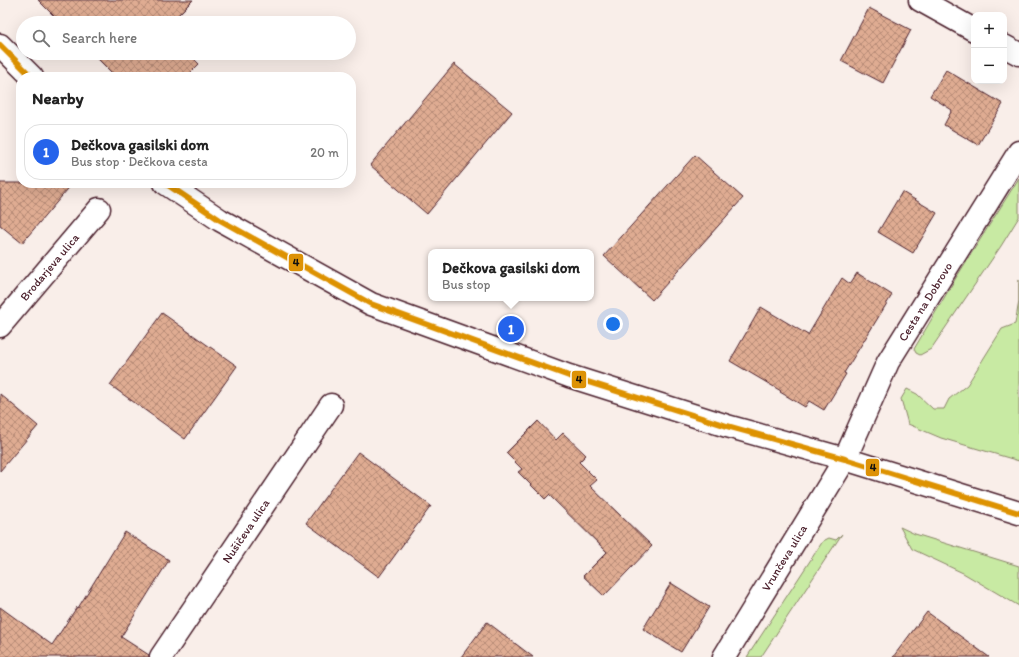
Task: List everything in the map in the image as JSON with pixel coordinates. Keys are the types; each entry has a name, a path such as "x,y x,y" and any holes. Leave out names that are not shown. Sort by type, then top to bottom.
{"street":[{"path":"920,0 971,28"},
{"path":"0,45 27,72"},
{"path":"1007,48 1019,54"},
{"name":"Cesta na Dobrovo","path":"845,459 888,362 1019,152"},
{"path":"172,188 220,220 371,304 576,378 727,426 845,459 1019,513"},
{"name":"Brodarjeva ulica","path":"0,326 99,209"},
{"name":"Nušičeva ulica","path":"161,657 331,405"},
{"name":"Vrunčeva ulica","path":"724,657 845,459"}],"green space":[{"path":"1019,178 1019,217 931,349 920,355 916,353 914,349 954,281"},
{"path":"1019,301 1019,461 941,438 908,424 901,399 907,389 917,394 933,409 944,409 949,399 967,385 1002,329 1015,324"},
{"path":"900,527 915,534 1019,566 1019,606 963,573 912,549"},
{"path":"842,534 761,657 747,657 823,541 829,538 836,540"}],"building":[{"path":"38,0 193,0 177,16 54,16"},
{"path":"869,8 911,30 883,83 841,61"},
{"path":"99,60 195,60 199,64 191,72 111,72"},
{"path":"454,64 512,112 427,214 370,165"},
{"path":"946,70 1003,104 978,145 944,125 952,110 930,96"},
{"path":"695,155 743,198 652,300 604,256"},
{"path":"0,183 16,183 16,188 69,188 22,243 0,225"},
{"path":"902,192 937,213 913,253 878,232"},
{"path":"857,273 892,295 844,373 846,374 824,410 809,401 805,407 730,361 761,307 808,335 842,278 850,284"},
{"path":"162,313 237,366 185,439 110,385"},
{"path":"0,394 38,426 0,471"},
{"path":"538,421 556,440 563,433 586,455 579,462 597,480 590,486 652,546 604,596 583,576 607,552 549,495 545,499 518,472 522,469 506,453"},
{"path":"358,452 431,506 379,577 306,523"},
{"path":"125,532 169,560 121,637 149,655 149,657 0,657 0,607 52,645 77,607 78,608"},
{"path":"671,583 709,607 681,652 643,629"},
{"path":"927,612 989,657 893,657"},
{"path":"487,622 533,657 461,657"}],"transit line":[{"name":"4","path":"0,45 27,72"},
{"name":"4","path":"172,188 220,220 371,304 569,376 727,426 845,459 1019,513"}],"place":[{"name":"Dečkova gasilski dom","path":"511,329"}]}
